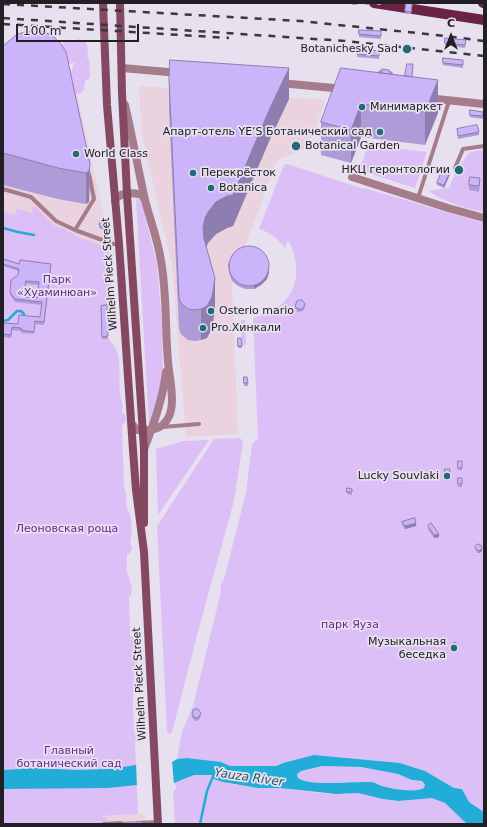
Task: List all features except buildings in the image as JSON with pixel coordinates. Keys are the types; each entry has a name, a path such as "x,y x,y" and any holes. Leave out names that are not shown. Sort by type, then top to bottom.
{"main road":[{"name":"Wilhelm Pieck Street","path":"103,3 105,66 136,490 144,543"},
{"path":"374,3 484,20"},
{"name":"Wilhelm Pieck Street","path":"120,4 122,93 127,194 144,449 144,543 158,823"}],"street":[{"path":"122,68 188,74"},
{"path":"275,83 353,90"},
{"path":"122,93 162,263 172,402 171,412 167,421 161,427 143,431 137,430 132,424"},
{"path":"421,97 484,104"},
{"path":"352,177 454,210 484,218"},
{"path":"115,201 117,196 127,194 139,194 146,200"},
{"path":"144,449 162,399 168,360"}],"lane":[{"path":"418,198 450,100"},
{"path":"455,168 462,149 484,146"},
{"path":"75,230 94,199 88,169"},
{"path":"3,189 31,197 56,221 75,230 113,244 119,244"},
{"path":"161,427 199,424"},
{"path":"104,824 125,823"},
{"path":"132,823 158,823"}],"shaded area":[{"path":"3,49 60,58 68,65 73,74 106,226 107,239 103,246 3,211"},
{"path":"139,86 326,100 307,148 277,160 244,249 230,262 229,273 232,281 238,434 186,437 172,265 142,136"},
{"path":"145,814 146,824 96,824 102,816"}],"green space":[{"path":"78,39 83,40 87,45 90,77 86,80 84,85 85,89 80,94 75,93 71,78 75,62 69,64 59,47 65,42 76,42"},
{"path":"374,146 427,152 415,188 359,170 367,149"},
{"path":"484,150 484,212 448,202 429,191 449,188 457,169 470,152"},
{"name":"парк Яуза","path":"287,164 364,189 484,223 484,812 469,802 462,789 454,788 425,771 400,763 336,757 283,763 276,766 230,766 221,762 187,758 177,759 182,732 193,706 220,596 221,584 224,579 246,493 252,444 258,438 253,318 267,314 287,299 293,289 296,278 294,253 288,240 285,248 274,236 259,229 284,165"},
{"path":"137,199 141,200 157,264 162,324 163,376 151,424 149,424"},
{"name":"Леоновская роща","path":"33,207 36,207 54,225 75,234 75,236 109,248 113,307 107,308 108,339 113,344 118,357 120,393 123,407 122,412 126,417 126,421 122,425 124,487 127,508 131,517 130,544 132,548 130,554 127,554 127,573 132,589 129,597 130,635 135,639 138,656 136,666 132,668 134,674 133,702 134,732 136,736 138,814 102,816 107,819 109,824 97,824 97,822 96,824 3,824 3,211 15,215 17,208 31,213"},
{"path":"241,320 245,320 246,345 242,346"},
{"path":"239,438 243,442 234,501 172,732 169,734 167,732 157,526 214,439"},
{"path":"209,440 158,515 156,449 184,441"},
{"path":"322,766 361,767 398,774 412,780 422,781 425,785 424,788 410,790 381,786 372,782 321,783 304,781 298,778 297,774 301,771"},
{"path":"194,775 212,775 217,779 234,785 283,788 330,794 359,793 393,801 430,797 444,802 467,824 175,824 173,792 177,787 174,783"}],"water":[{"name":"Yauza River","path":"314,755 400,763 425,771 454,788 462,789 469,802 484,812 484,824 467,824 445,803 432,798 398,801 358,793 336,794 281,788 258,788 223,782 214,779 212,775 194,775 174,783 108,788 3,789 3,770 36,768 77,770 108,769 172,762 177,759 187,758 221,762 230,766 276,766","holes":["322,766 361,767 398,774 412,780 422,781 425,785 424,788 410,790 381,786 374,782 321,783 304,781 298,778 297,774 301,771"]}],"pier":[{"path":"172,761 174,785 137,787 136,763"}],"waterway":[{"path":"3,228 34,235"},
{"path":"3,321 8,320 17,311 21,311 24,314 24,317"},
{"name":"Yauza River","path":"200,824 207,791 214,774"}],"railway":[{"path":"3,4 300,21 484,41"},
{"path":"3,18 345,41 484,56"},
{"path":"3,24 229,38"}],"place":[{"name":"Botanichesky Sad","path":"407,49"},
{"name":"Минимаркет","path":"362,107"},
{"name":"Апарт-отель YE’S Ботанический сад","path":"380,132"},
{"name":"Botanical Garden","path":"296,146"},
{"name":"World Class","path":"76,154"},
{"name":"НКЦ геронтологии","path":"459,170"},
{"name":"Перекрёсток","path":"193,173"},
{"name":"Botanica","path":"211,188"},
{"name":"Osterio mario","path":"211,311"},
{"name":"Pro.Хинкали","path":"203,328"},
{"name":"Lucky Souvlaki","path":"447,476"},
{"name":"Музыкальная беседка","path":"454,648"}],"park label":[{"name":"Парк «Хуаминюан»","path":"57,286"},
{"name":"Главный ботанический сад","path":"69,757"}]}
